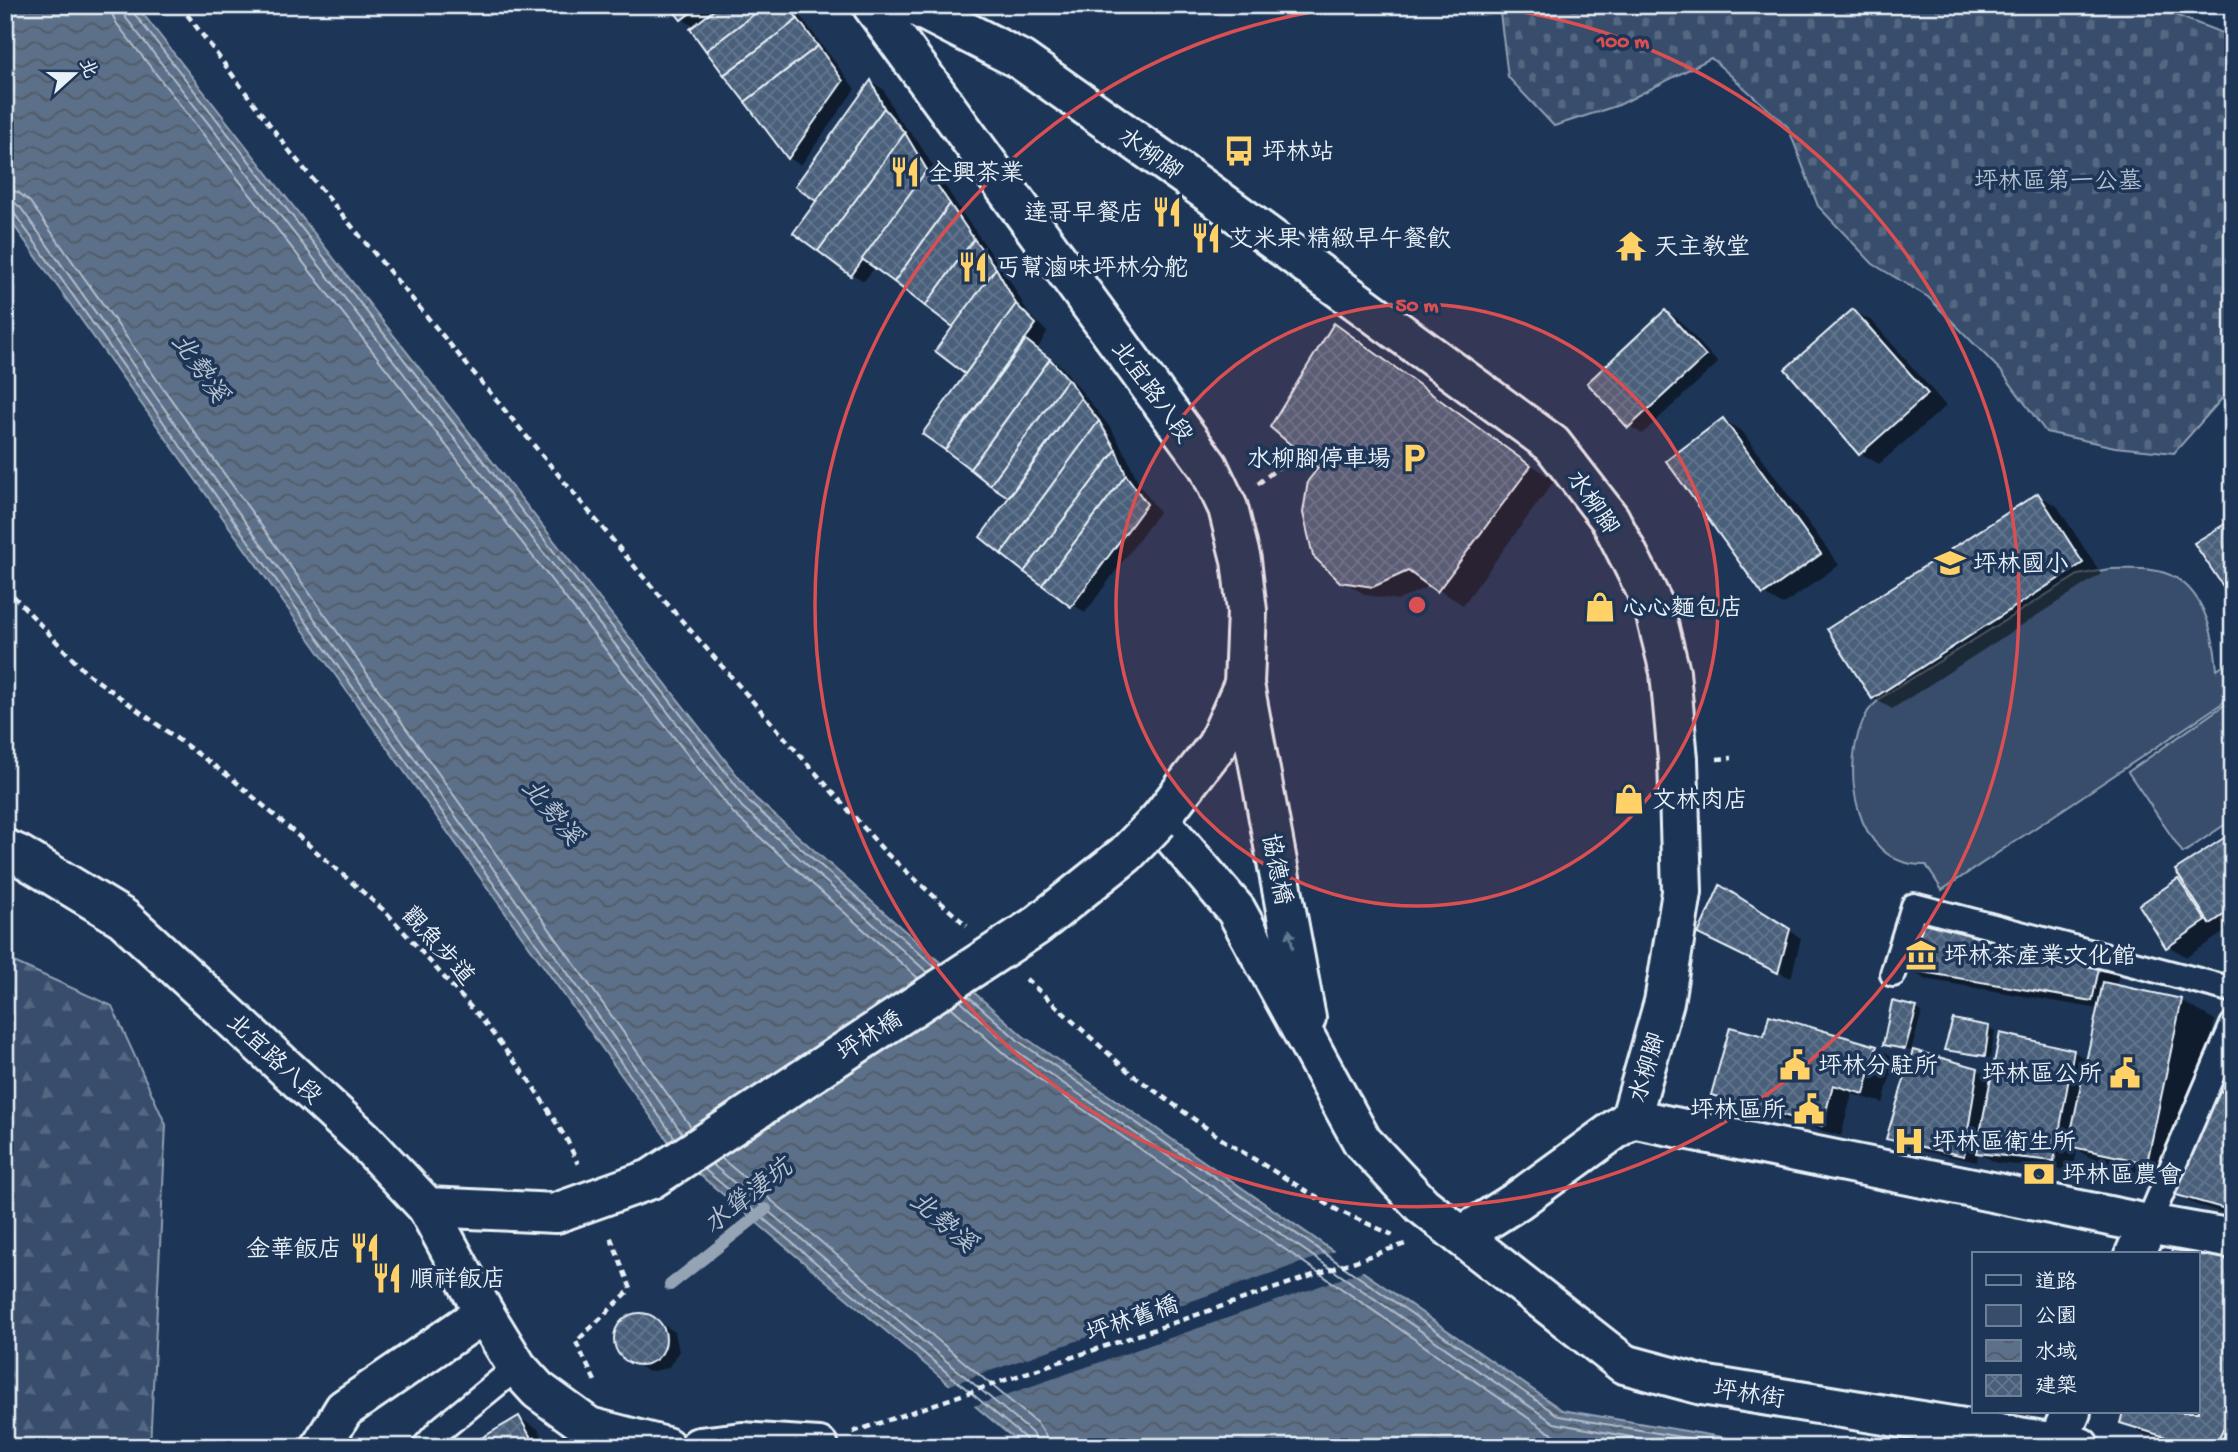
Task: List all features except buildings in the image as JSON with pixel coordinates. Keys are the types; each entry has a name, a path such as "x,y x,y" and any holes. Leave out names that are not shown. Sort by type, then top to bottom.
{"main road":[{"name":"北宜路八段","path":"872,5 1208,466 1228,508 1241,560 1247,611 1244,684 1217,746 1160,820"},
{"name":"水柳腳","path":"913,5 1021,61 1198,186 1552,444 1610,519 1653,604 1670,672 1678,759 1682,892 1664,1002 1631,1118 1517,1201 1461,1236"},
{"name":"協德橋","path":"1244,684 1313,1054"},
{"name":"協德橋","path":"1160,820 1236,910 1362,1141 1422,1205 1461,1236"},
{"name":"坪林橋","path":"427,1207 556,1213 651,1179 1036,926 1126,854 1160,820"},
{"name":"北宜路八段","path":"5,849 123,918 364,1140 427,1207 484,1313 517,1367 538,1390 589,1427"},
{"path":"1631,1118 2142,1239 2233,1239"},
{"name":"坪林街","path":"1461,1236 1624,1364 1702,1385 2069,1434"},
{"path":"320,1447 344,1409 484,1313"},
{"path":"589,1427 666,1447"},
{"path":"699,1447 742,1442 819,1447"}],"lane":[{"path":"1893,974 1914,906 2233,990"},
{"path":"2142,1239 2233,1025"},
{"path":"425,1447 441,1429 517,1367"}],"path":[{"path":"180,5 291,153 640,573 886,853 967,927"},
{"path":"1228,508 1298,451"},
{"name":"觀魚步道","path":"5,587 85,671 235,781 387,913 483,1021 531,1083 567,1140 583,1174"},
{"name":"坪林舊橋","path":"866,1427 1409,1242 1336,1210 1223,1140 1130,1073 1018,972"},
{"path":"589,1427 595,1381 576,1342 631,1289 608,1232"}],"green space":[{"name":"坪林區第一公墓","path":"1499,5 2149,5 2233,37 2233,386 2174,453 2115,447 2046,432 2001,371 1928,297 1873,264 1818,206 1788,127 1711,58 1619,105 1554,126 1508,77"},
{"path":"2109,569 2158,571 2178,579 2189,589 2198,600 2210,627 2217,670 2233,659 2233,696 1942,890 1926,865 1901,861 1882,850 1868,831 1858,809 1854,758 1858,734 1867,713 1882,697 2078,575"},
{"path":"2233,699 2233,819 2183,853 2128,772"},
{"path":"5,958 112,1006 166,1125 150,1447 5,1447"}],"water":[{"name":"北勢溪","path":"5,5 136,5 754,797 1023,1036 1562,1410 1780,1447 1024,1447 682,1160 5,213"}],"pier":[{"path":"1338,1250 1366,1270 971,1407 947,1386"}],"waterway":[{"name":"水聳淒坑","path":"670,1285 766,1209"}],"place":[{"name":"坪林站","path":"1239,151"},
{"name":"全興茶業","path":"905,172"},
{"name":"達哥早餐店","path":"1167,212"},
{"name":"艾米果 精緻早午餐飲","path":"1206,238"},
{"name":"天主教堂","path":"1631,246"},
{"name":"丐幫滷味坪林分舵","path":"973,267"},
{"name":"水柳腳停車場","path":"1414,458"},
{"name":"坪林國小","path":"1950,563"},
{"name":"心心麵包店","path":"1600,607"},
{"name":"文林肉店","path":"1629,799"},
{"name":"坪林茶產業文化館","path":"1921,955"},
{"name":"坪林分駐所","path":"1795,1065"},
{"name":"坪林區公所","path":"2125,1073"},
{"name":"坪林區所","path":"1809,1109"},
{"name":"坪林區衛生所","path":"1909,1141"},
{"name":"坪林區農會","path":"2039,1174"},
{"name":"金華飯店","path":"365,1248"},
{"name":"順祥飯店","path":"387,1278"}]}
